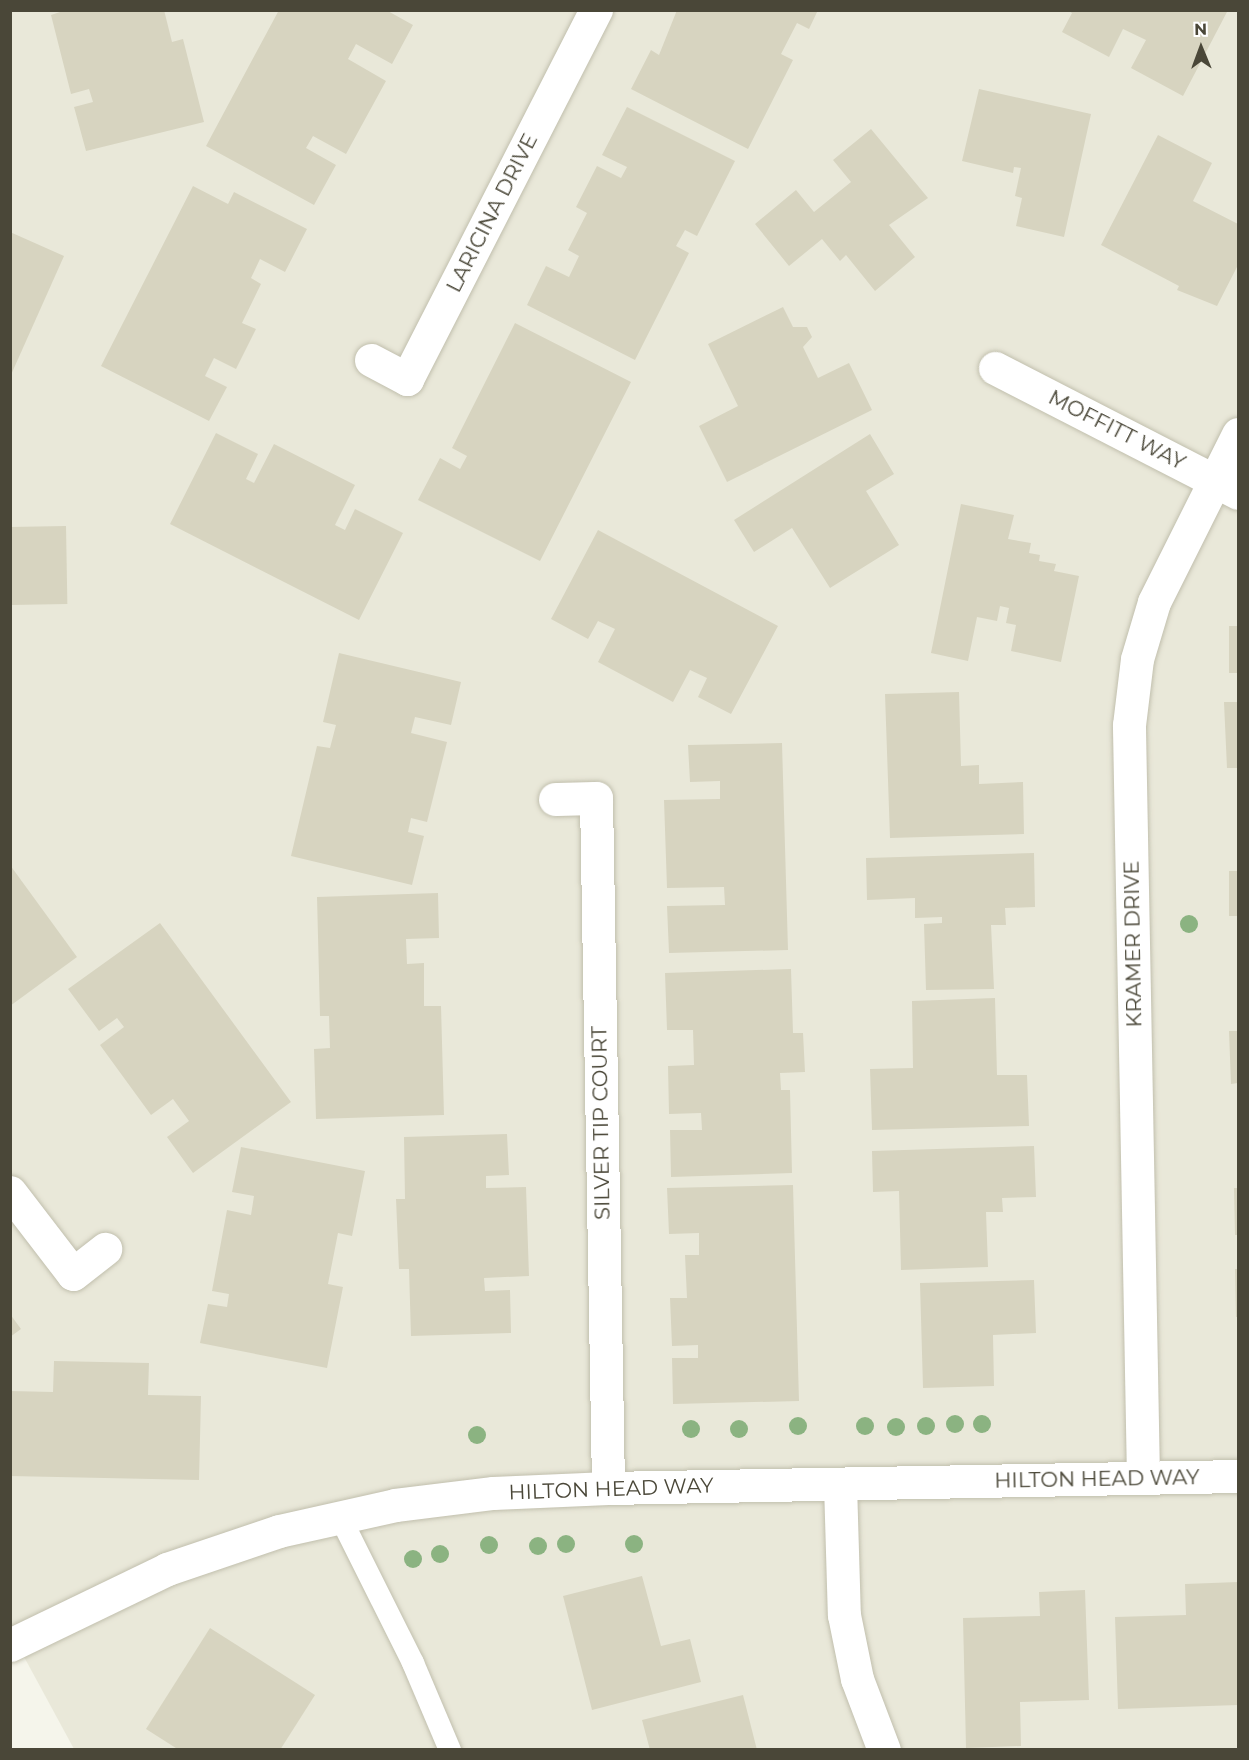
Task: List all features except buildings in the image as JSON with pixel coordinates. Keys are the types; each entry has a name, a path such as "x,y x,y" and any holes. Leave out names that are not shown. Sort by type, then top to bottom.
{"street":[{"name":"LARICINA DRIVE","path":"371,360 407,379 596,10"},
{"name":"MOFFITT WAY","path":"995,368 1226,487"},
{"name":"KRAMER DRIVE","path":"1143,1478 1130,725 1137,659 1154,602 1226,487 1239,434"},
{"name":"SILVER TIP COURT","path":"555,799 596,798 608,1488"},
{"path":"10,1192 73,1274 105,1249"},
{"name":"HILTON HEAD WAY","path":"10,1645 166,1569 279,1531 395,1505 493,1493 608,1488 1239,1476"},
{"path":"840,1484 844,1615 857,1679 884,1749"}],"lane":[{"path":"340,1517 413,1663 450,1749"}],"shaded area":[{"path":"10,11 1238,11 1238,1749 74,1749 10,1631"}]}
